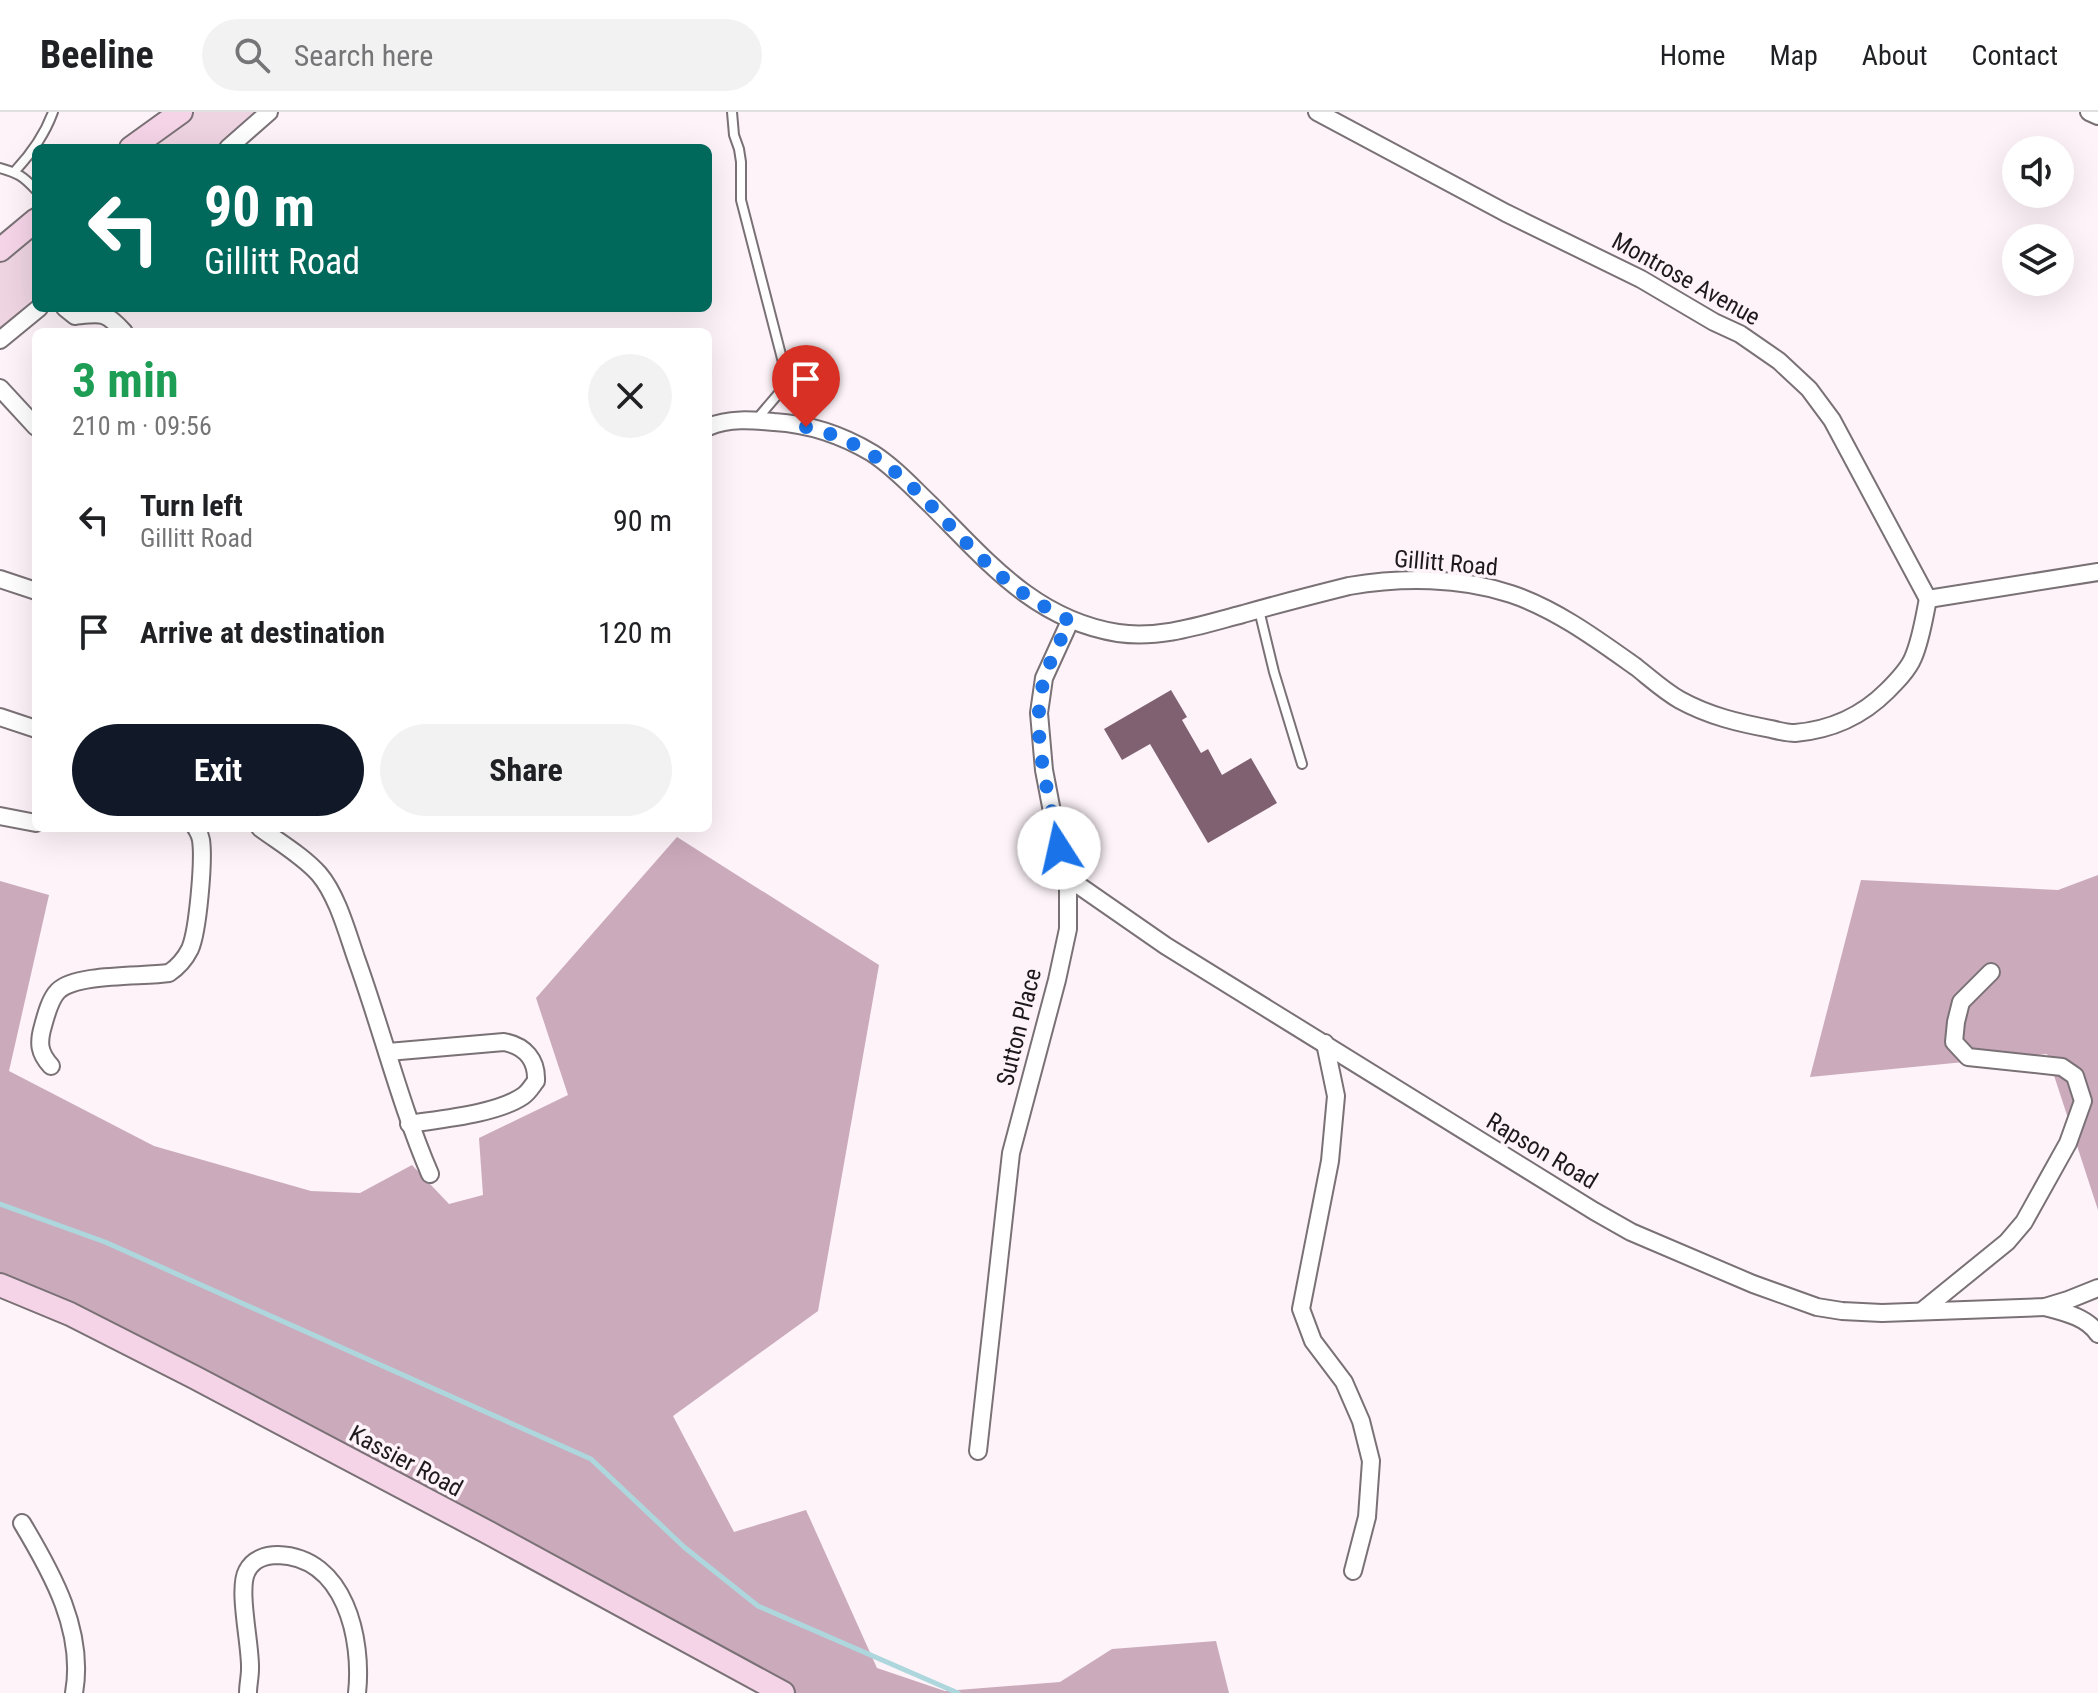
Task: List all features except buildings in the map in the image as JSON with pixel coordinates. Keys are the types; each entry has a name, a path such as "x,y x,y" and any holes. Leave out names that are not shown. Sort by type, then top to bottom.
{"main road":[{"path":"137,144 181,112"},
{"path":"0,250 32,223"},
{"name":"Kassier Road","path":"0,1285 70,1314 180,1370 783,1693"}],"street":[{"path":"233,144 269,112"},
{"name":"Montrose Avenue","path":"1317,112 1506,213 1641,279 1740,334 1779,361 1809,389 1832,420 1928,599"},
{"path":"2089,112 2098,116"},
{"path":"0,340 34,312"},
{"path":"70,312 75,316 102,313 120,328"},
{"path":"0,388 32,423"},
{"name":"Gillitt Road","path":"712,425 755,420 788,423 823,431 873,454 892,468 1012,585 1070,621 1116,633 1173,633 1372,582 1412,580 1481,586 1511,594 1568,622 1635,666 1677,699 1717,717 1792,733 1844,721 1865,711 1889,689 1913,658 1928,599"},
{"path":"1928,599 2098,572"},
{"path":"0,579 32,590"},
{"name":"Sutton Place","path":"978,1451 1011,1153 1068,929 1068,878 1044,770 1039,713 1044,678 1070,621"},
{"path":"0,717 32,728"},
{"path":"0,816 32,822"},
{"path":"51,1066 41,1053 39,1042 53,997 61,989 74,982 91,979 169,973 187,954 193,937 202,861 198,832"},
{"path":"265,832 312,867 327,885 345,926 409,1124 430,1174"},
{"name":"Rapson Road","path":"1068,878 1166,946 1444,1120 1631,1232 1753,1284 1817,1307 1882,1313 2045,1307 2098,1288"},
{"path":"1922,1311 2007,1242 2024,1222 2068,1143 2083,1101 2075,1076 2062,1067 1968,1057 1954,1042 1961,1002 1991,972"},
{"path":"388,1052 504,1042 516,1044 524,1050 536,1068 536,1081 524,1096 514,1101 490,1110 409,1124"},
{"path":"1325,1043 1336,1096 1330,1161 1301,1309 1313,1341 1344,1382 1361,1421 1371,1461 1367,1517 1353,1571"},
{"name":"Rapson Road","path":"2045,1307 2076,1316 2098,1334"},
{"path":"22,1523 46,1564 66,1608 76,1664 74,1693"},
{"path":"248,1693 250,1669 245,1576 248,1568 261,1557 271,1555 301,1559 326,1576 341,1594 351,1622 358,1673 357,1693"}],"lane":[{"path":"37,144 53,112"},
{"path":"732,112 741,162 741,200 786,374 785,386 755,420"},
{"path":"15,171 32,152"},
{"path":"0,168 15,171 32,185"},
{"path":"1259,610 1302,764"}],"shaded area":[{"path":"181,112 269,112 233,144 137,144"},
{"path":"32,223 32,312 0,340 0,250"},
{"path":"677,837 879,965 818,1311 673,1416 734,1532 806,1510 877,1668 945,1691 1060,1682 1112,1649 1216,1641 1229,1693 783,1693 0,1285 0,881 49,895 9,1071 154,1146 311,1191 360,1193 412,1165 449,1204 483,1195 479,1138 568,1095 536,998"},
{"path":"2098,875 2098,1210 2047,1054 1810,1077 1861,880 2058,890"}],"waterway":[{"path":"0,1204 105,1242 591,1459 684,1547 758,1606 958,1693"}],"route":[{"path":"806,427 823,431 873,454 919,493 1012,585 1070,621 1044,678 1039,713 1044,770 1059,848"}]}
